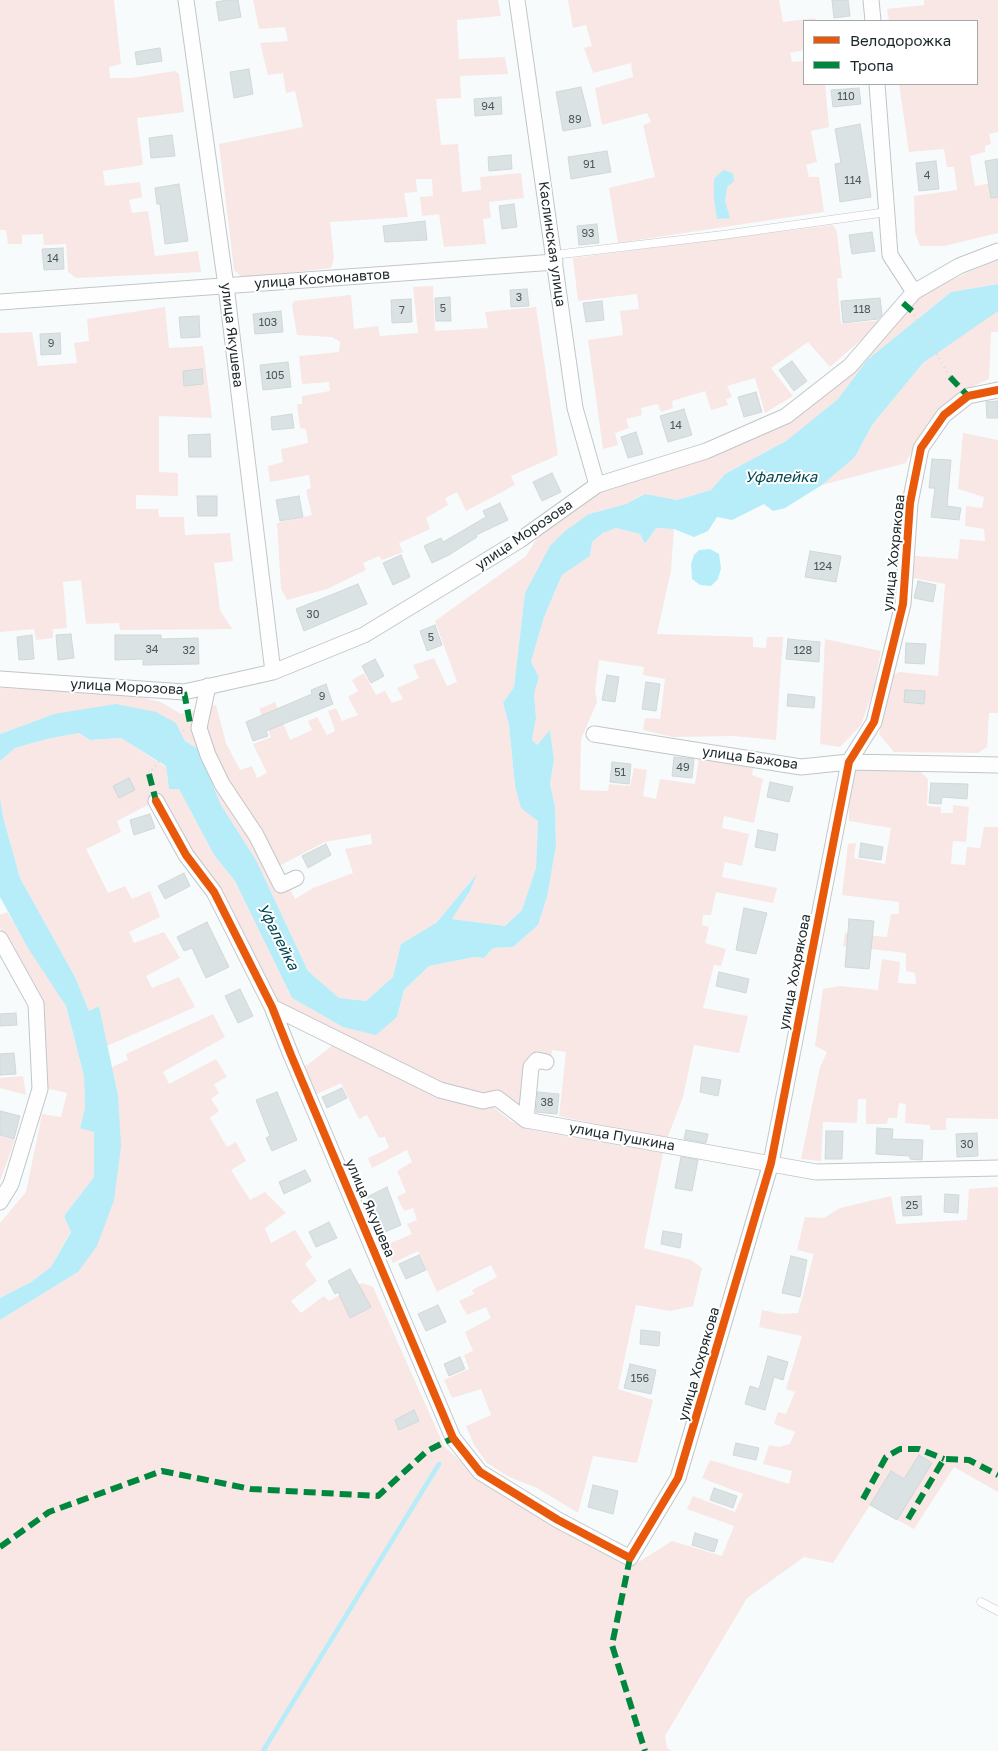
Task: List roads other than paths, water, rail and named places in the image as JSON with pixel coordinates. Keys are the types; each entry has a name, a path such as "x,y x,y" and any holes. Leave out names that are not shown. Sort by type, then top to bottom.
{"street":[{"name":"улица Якушева","path":"186,0 226,286 273,672"},
{"name":"Каслинская улица","path":"517,0 575,408 596,485"},
{"path":"871,0 873,20"},
{"path":"877,85 890,255 914,292"},
{"name":"улица Морозова","path":"0,679 184,692 273,672 364,635 520,540 596,485 706,451 786,416 850,366 914,292 959,266 998,251"},
{"name":"улица Космонавтов","path":"0,302 226,286 554,258"},
{"name":"улица Хохрякова","path":"630,1558 678,1478 771,1163 848,762 874,722 903,604 910,503 921,448 944,414 968,396 998,390"},
{"path":"208,686 199,728 208,755 222,784 256,835 281,885 296,878"},
{"name":"улица Бажова","path":"594,734 801,767 848,762 998,765"},
{"name":"улица Якушева","path":"156,801 186,855 214,892 272,1007 290,1055 453,1438 480,1472 558,1520 630,1558"},
{"path":"0,939 36,1004 40,1089 10,1184 0,1202"},
{"name":"улица Пушкина","path":"272,1007 440,1090 483,1101 498,1098 526,1120 816,1172 998,1168"},
{"path":"526,1120 531,1067 537,1060 546,1062"}],"lane":[{"path":"554,258 887,212"},
{"path":"981,1602 998,1611"}],"water":[{"path":"723,170 733,173 734,181 727,187 725,201 730,218 717,219 714,179"},
{"name":"Уфалейка","path":"998,284 998,311 923,363 872,425 855,457 822,485 785,508 773,511 764,504 732,520 717,517 708,531 694,537 674,529 656,528 645,544 640,534 616,528 603,533 592,542 590,556 562,575 544,617 531,662 539,677 534,694 536,718 532,740 537,745 550,730 554,760 550,784 555,806 556,846 547,897 538,925 513,947 493,948 484,958 474,957 429,966 404,990 397,1017 376,1035 343,1027 292,998 235,881 214,855 179,789 169,789 166,766 121,738 90,740 79,733 15,748 0,761 0,734 54,714 116,704 156,712 176,723 185,741 198,749 221,805 256,860 308,971 339,998 366,1001 393,977 401,944 436,923 477,874 470,891 452,919 505,926 522,910 536,868 538,821 521,808 515,786 509,725 503,703 514,687 525,593 550,546 564,532 589,514 626,504 645,494 677,500 711,490 725,474 786,441 838,399 867,360 951,292"},
{"path":"710,549 719,554 721,568 718,579 711,586 700,585 692,579 691,564 694,555 699,550"},
{"path":"0,797 3,817 20,878 75,977 89,1011 99,1006 118,1095 121,1146 114,1200 97,1246 78,1272 0,1320 0,1298 31,1282 51,1267 71,1232 64,1216 94,1177 94,1132 80,1128 85,1108 84,1076 66,1006 28,948 0,897"}],"waterway":[{"path":"263,1751 439,1464"}]}
